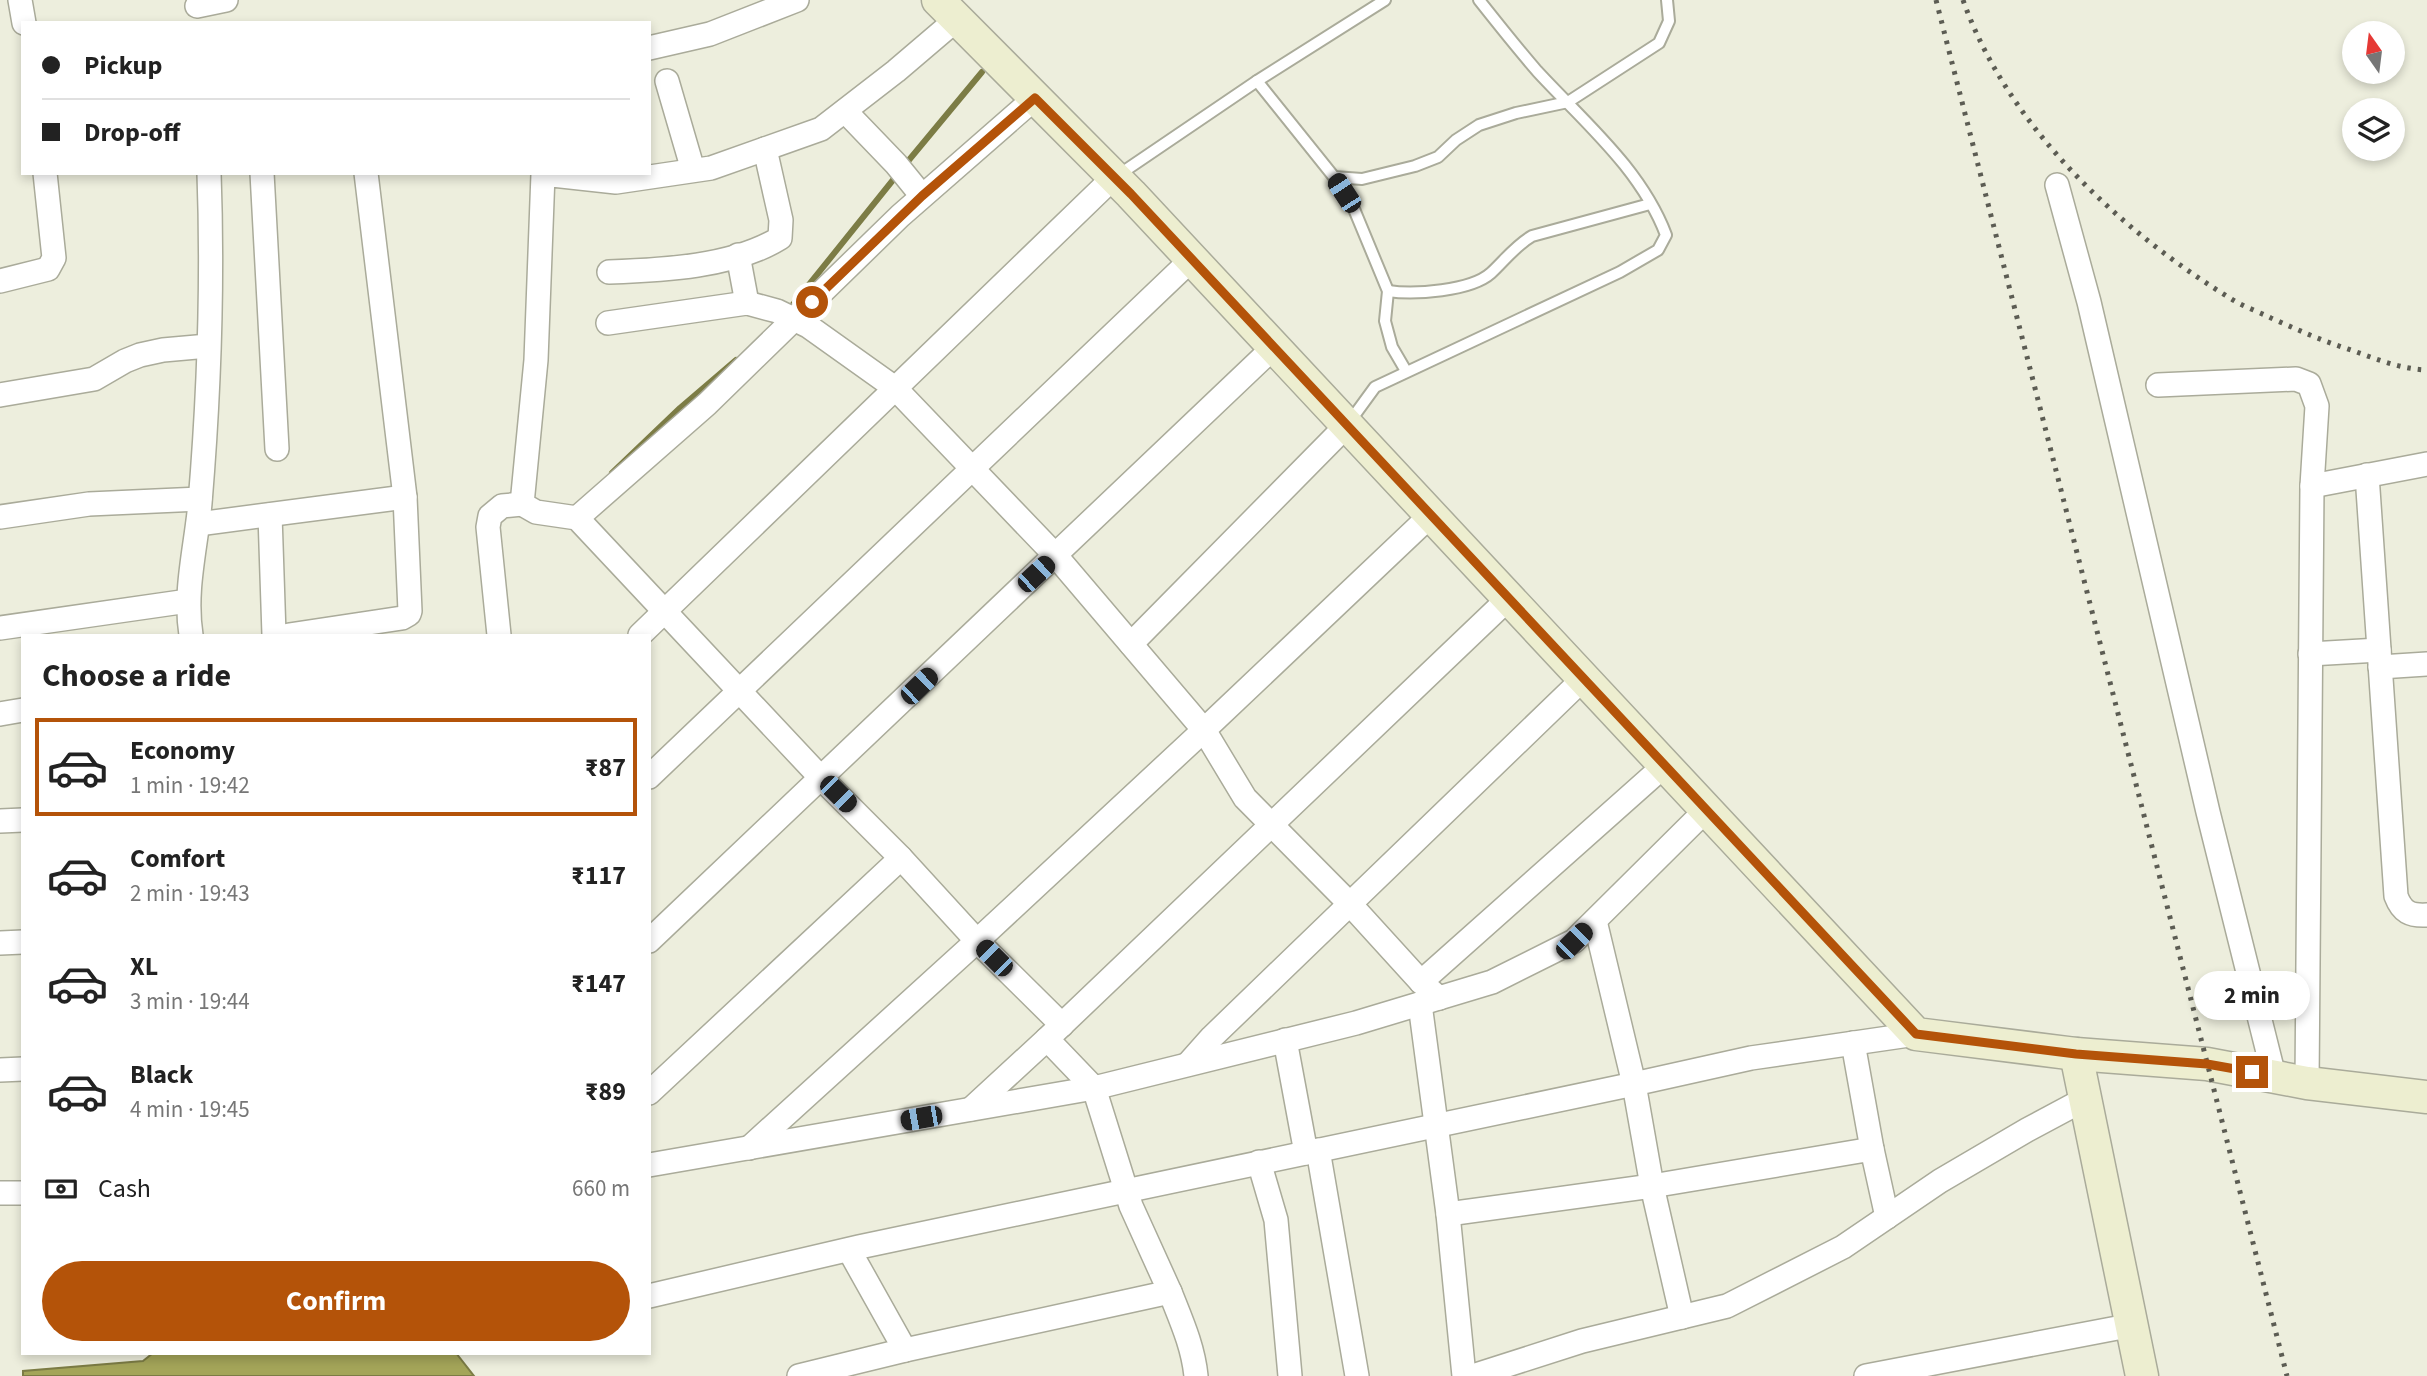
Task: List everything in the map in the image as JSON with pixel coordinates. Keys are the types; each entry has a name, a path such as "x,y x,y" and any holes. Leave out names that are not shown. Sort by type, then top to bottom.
{"main road":[{"path":"947,9 1114,177 1916,1034 2076,1054 2207,1064 2307,1083 2427,1097"},
{"path":"2076,1054 2142,1376"}],"street":[{"path":"20,0 24,21"},
{"path":"198,10 226,0"},
{"path":"651,48 710,34 797,0"},
{"path":"552,175 616,182 711,167 821,129 845,111 947,9"},
{"path":"667,81 693,170"},
{"path":"577,518 707,404 796,318 909,181 1035,98"},
{"path":"845,111 909,181"},
{"path":"609,272 671,269 738,256 780,238 782,232 765,149"},
{"path":"0,281 48,269 54,258 45,175"},
{"path":"191,634 188,601 200,499 212,259 209,175"},
{"path":"262,175 276,449"},
{"path":"296,634 402,618 409,614 405,498 366,175"},
{"path":"522,504 537,359 543,175"},
{"path":"641,634 1114,177"},
{"path":"2057,185 2090,302 2208,812 2274,1076"},
{"path":"738,256 747,303"},
{"path":"651,775 1192,260"},
{"path":"608,323 747,303 796,318 895,388 1056,556 1204,730 1245,798 1350,904 1426,995 1464,1376"},
{"path":"0,395 94,379 140,355 208,346"},
{"path":"651,939 1274,347"},
{"path":"2158,385 2296,379 2309,384 2317,406 2312,486 2307,1083"},
{"path":"1131,644 1347,425"},
{"path":"2312,486 2427,464"},
{"path":"2367,475 2396,897 2404,911 2413,916 2427,915"},
{"path":"198,524 405,498"},
{"path":"0,516 89,504 200,499"},
{"path":"499,634 488,527 490,516 502,506 522,504 536,512 577,518 822,779 901,858 1055,1032 1094,1088 1126,1190 1187,1334 1196,1376"},
{"path":"270,514 274,634"},
{"path":"749,1148 977,941 1431,515"},
{"path":"971,1109 1509,598"},
{"path":"0,628 188,601"},
{"path":"2310,654 2427,664"},
{"path":"1188,1064 1212,1037 1584,678"},
{"path":"0,714 21,710"},
{"path":"1426,995 1665,765"},
{"path":"651,1165 1094,1088 1356,1023 1426,995 1492,982 1574,941 1706,810"},
{"path":"0,821 21,820"},
{"path":"651,1091 901,858"},
{"path":"1595,921 1634,1084 1652,1186 1682,1317"},
{"path":"0,943 21,942"},
{"path":"651,1296 1126,1190 1751,1058 1916,1034"},
{"path":"1285,1040 1312,1151 1357,1376"},
{"path":"1853,1043 1887,1217"},
{"path":"0,1070 21,1069"},
{"path":"1473,1376 1582,1341 1727,1306 1843,1247 1940,1181 2027,1129 2085,1099"},
{"path":"1448,1214 1652,1186 1872,1149"},
{"path":"1259,1162 1276,1220 1290,1376"},
{"path":"0,1193 21,1193"},
{"path":"849,1250 905,1350"},
{"path":"799,1376 1170,1292"},
{"path":"1866,1376 2133,1325"}],"lane":[{"path":"1114,177 1385,0"},
{"path":"1347,425 1375,387 1619,272 1658,250 1666,235 1660,218 1626,165 1537,71 1479,0"},
{"path":"1334,177 1362,179 1415,166 1438,157 1456,140 1479,125 1516,113 1568,102 1659,43 1669,21 1667,0"},
{"path":"1258,81 1334,177 1354,209 1388,290 1385,321 1392,347 1406,371"},
{"path":"1388,290 1406,294 1466,285 1489,275 1517,245 1532,236 1650,204"}],"shaded area":[{"path":"150,1355 458,1355 474,1376 23,1376 23,1371 143,1361"}],"waterway":[{"path":"904,166 982,72"},
{"path":"791,307 897,175"},
{"path":"612,473 680,408 736,360"}],"railway":[{"path":"1936,0 2287,1376"},
{"path":"1963,0 1983,47 2008,91 2038,133 2072,172 2149,242 2191,273 2247,307 2336,345 2395,365 2427,370"}],"route":[{"path":"812,302 922,196 1035,98 1131,194 1916,1034 2076,1054 2207,1064 2252,1072"}]}
